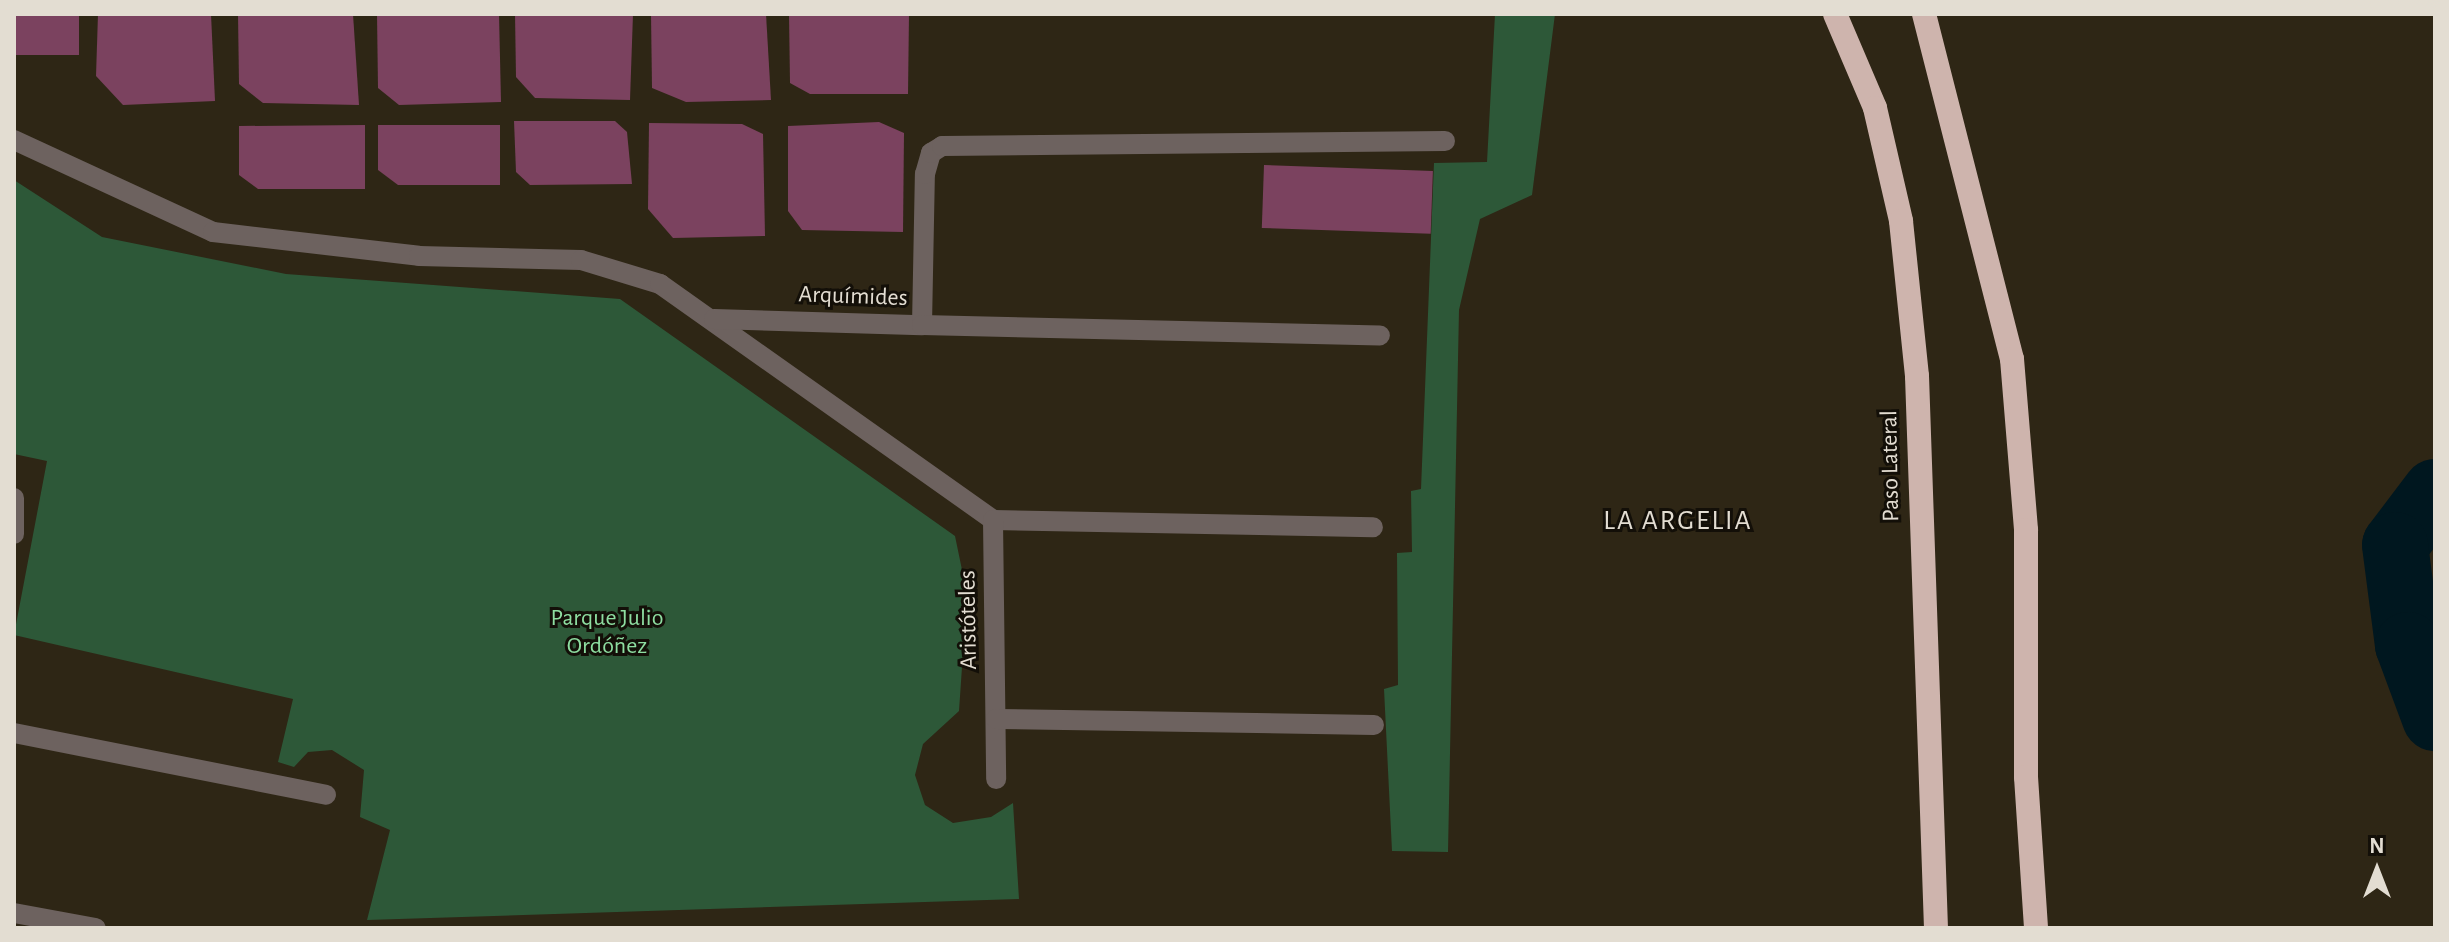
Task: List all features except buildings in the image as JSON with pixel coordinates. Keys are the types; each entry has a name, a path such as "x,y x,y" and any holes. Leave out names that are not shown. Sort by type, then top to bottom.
{"highway":[{"name":"Paso Lateral","path":"1835,14 1875,108 1901,221 1917,376 1936,928"},
{"path":"1924,14 2012,359 2026,530 2026,777 2036,928"}],"street":[{"path":"14,140 213,232 419,256 581,260 660,284 714,319 993,520 1373,527"},
{"name":"Arquímides","path":"714,319 922,325 927,161 954,144 1445,141"},
{"path":"922,325 1380,335"},
{"path":"14,498 14,534"},
{"name":"Aristóteles","path":"993,520 996,779"},
{"path":"996,719 1374,725"},
{"path":"14,733 326,795"},
{"path":"14,913 96,928"}],"green space":[{"path":"1495,14 1555,14 1532,195 1480,219 1459,310 1448,852 1392,851 1384,689 1398,685 1397,553 1412,552 1411,491 1421,489 1434,163 1487,162"},
{"name":"Parque Julio Ordóñez","path":"14,180 102,237 286,274 620,299 955,536 967,594 959,711 923,744 915,775 925,805 953,823 991,817 1013,803 1019,899 367,920 390,830 360,817 364,770 332,750 308,752 294,767 278,762 293,699 14,635 47,461 14,454"}],"waterway":[{"path":"2435,492 2395,545 2408,645 2435,718"}],"district":[{"name":"LA ARGELIA","path":"1678,521"}]}
